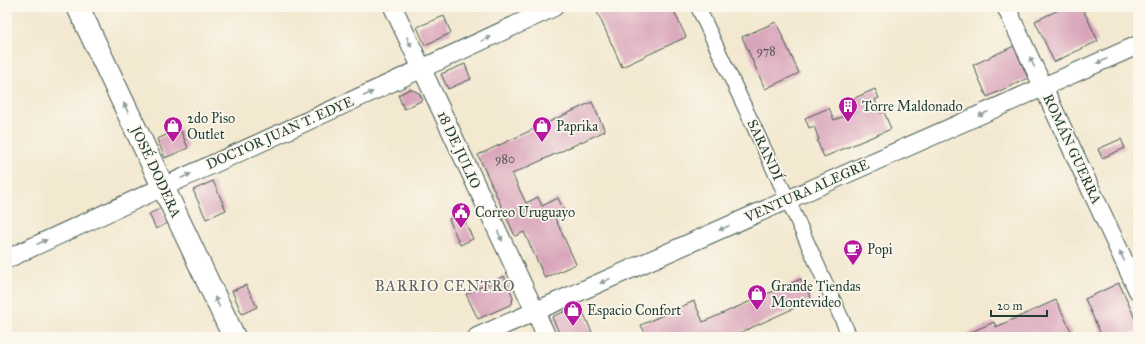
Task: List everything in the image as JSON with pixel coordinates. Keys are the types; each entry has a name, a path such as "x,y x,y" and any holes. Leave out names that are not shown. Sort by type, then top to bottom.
{"street":[{"name":"JOSÉ DODERA","path":"78,7 234,337"},
{"name":"18 DE JULIO","path":"393,7 421,70 547,337"},
{"name":"DOCTOR JUAN T. EDYE","path":"7,259 162,186 421,70 554,7"},
{"name":"SARANDÍ","path":"698,7 850,337"},
{"name":"ROMÁN GUERRA","path":"1006,7 1138,291"},
{"name":"VENTURA ALEGRE","path":"477,337 1138,45"}],"building":[{"path":"595,7 672,7 686,37 622,67"},
{"path":"1065,7 1082,7 1098,41 1054,62 1035,21"},
{"path":"444,16 451,33 425,45 417,27"},
{"path":"776,22 799,73 765,89 742,37"},
{"path":"1014,46 1028,78 987,97 973,65"},
{"path":"465,64 471,79 448,89 441,74"},
{"path":"410,89 419,93 423,100 404,109 398,95"},
{"name":"Torre Maldonado","path":"875,89 879,98 875,100 880,113 884,112 891,129 824,157 817,141 819,140 814,126 809,128 805,118 829,108 834,120 855,112 850,100"},
{"path":"592,102 605,131 512,174 526,203 538,197 542,206 558,198 565,213 555,218 576,264 545,278 524,232 515,236 478,155"},
{"name":"2do Piso Outlet","path":"180,129 188,148 165,158 157,139"},
{"path":"1121,139 1125,148 1102,158 1098,149"},
{"path":"213,181 226,210 206,219 193,190"},
{"path":"161,208 168,223 156,229 149,214"},
{"name":"Correo Uruguayo","path":"461,213 473,239 460,245 449,219"},
{"path":"504,276 513,297 512,304 478,319 466,294"},
{"name":"Grande Tiendas Montevideo","path":"801,279 812,300 731,337 647,337 641,325 694,301 703,322"},
{"path":"1119,283 1138,325 1138,330 1122,337 1102,337 1085,299"},
{"path":"246,285 257,307 242,314 232,291"},
{"path":"1056,300 1074,337 960,337 994,322 996,327"},
{"name":"Espacio Confort","path":"580,305 594,337 561,337 552,317"}],"place":[{"name":"Torre Maldonado","path":"848,123"},
{"name":"2do Piso Outlet","path":"173,143"},
{"name":"Paprika","path":"542,143"},
{"name":"Correo Uruguayo","path":"461,229"},
{"name":"Popi","path":"853,266"},
{"name":"Grande Tiendas Montevideo","path":"757,311"},
{"name":"Espacio Confort","path":"573,327"}],"district":[{"name":"BARRIO CENTRO","path":"445,286"}]}
